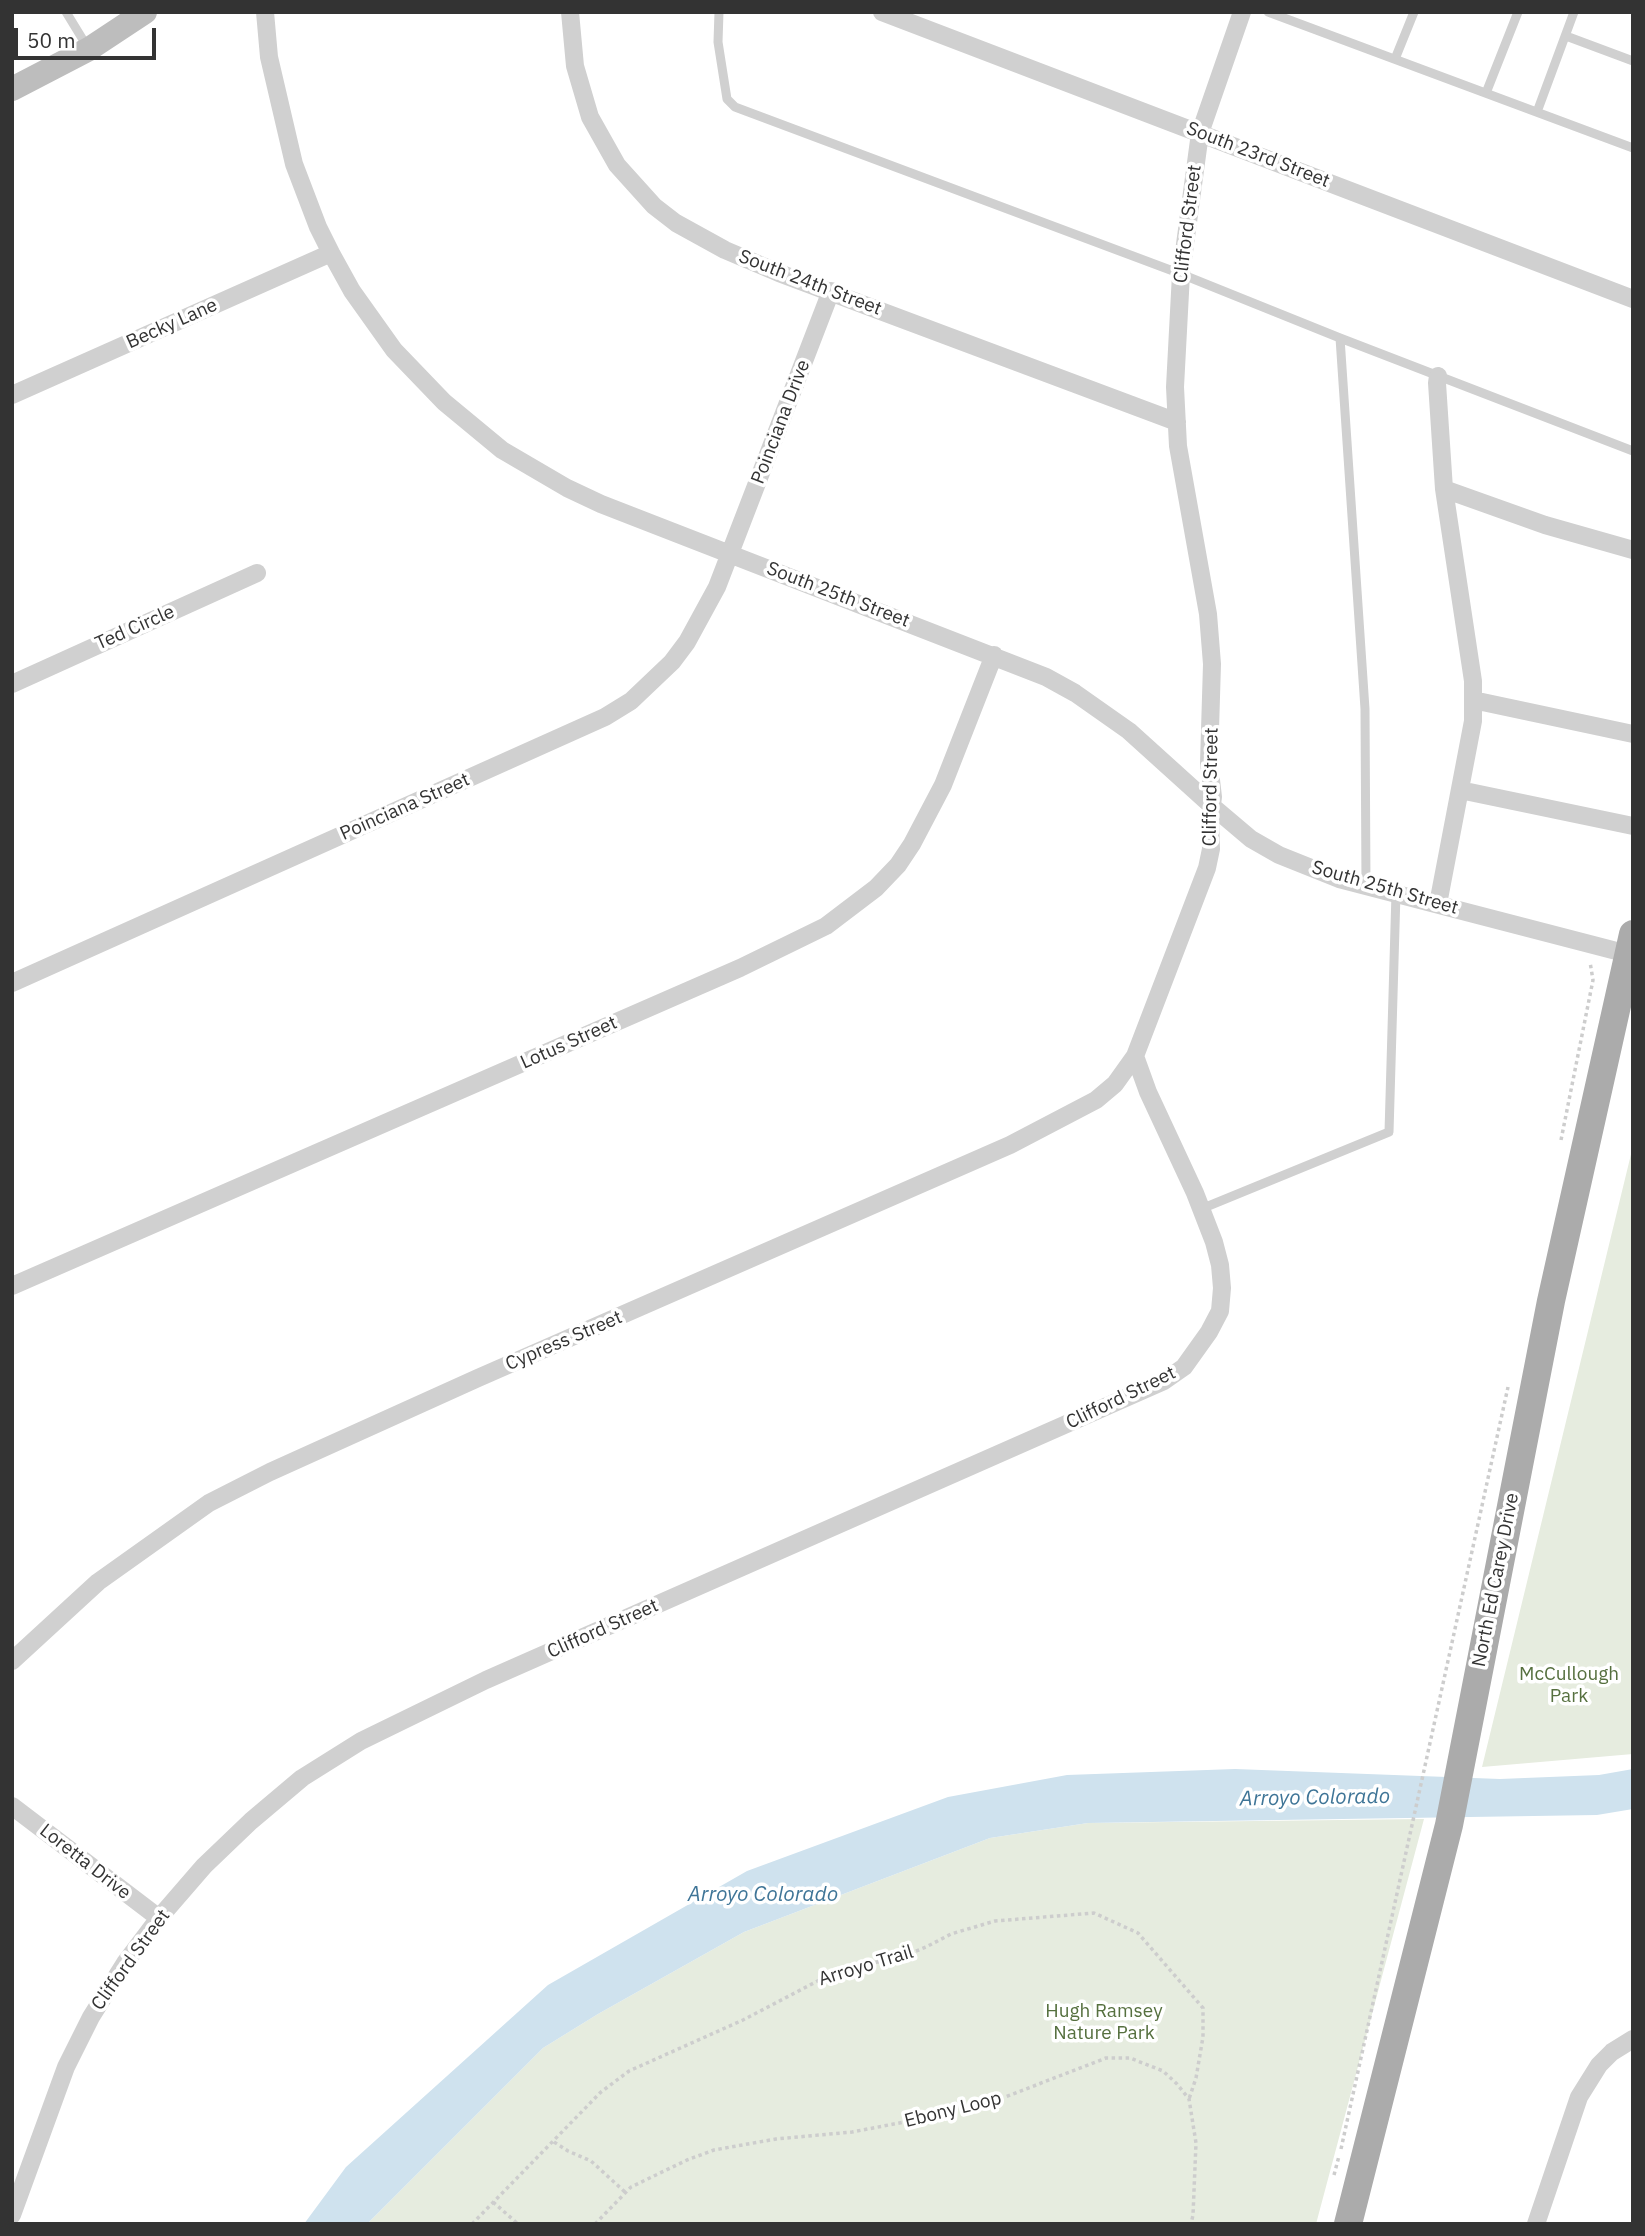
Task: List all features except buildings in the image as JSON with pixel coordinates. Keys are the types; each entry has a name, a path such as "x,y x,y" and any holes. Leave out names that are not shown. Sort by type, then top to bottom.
{"main road":[{"name":"North Ed Carey Drive","path":"1348,2224 1346,2178 1449,1825 1551,1301 1630,944"}],"street":[{"path":"12,89 89,49 145,12"},
{"name":"South 25th Street","path":"265,12 269,57 294,164 318,228 331,253 372,321 402,359 444,402 502,450 567,488 1046,677 1103,711 1251,839 1279,855 1339,878 1587,943 1630,944"},
{"name":"South 24th Street","path":"570,12 575,66 590,117 617,165 635,186 676,223 700,237 779,273 1177,422"},
{"name":"South 23rd Street","path":"882,12 1633,299"},
{"name":"Clifford Street","path":"12,2215 71,2057 91,2017 125,1963 204,1866 251,1821 303,1778 361,1741 498,1675 1164,1381 1191,1359 1220,1311 1220,1265 1201,1209 1148,1093 1135,1056 1207,868 1211,849 1209,763 1212,664 1208,614 1178,446 1175,387 1181,274 1200,133 1242,12"},
{"name":"Becky Lane","path":"12,395 331,253"},
{"name":"Poinciana Drive","path":"731,554 831,291"},
{"path":"1438,376 1444,489 1473,681 1473,721 1438,904"},
{"path":"1444,489 1545,525 1633,550"},
{"name":"Poinciana Street","path":"12,983 605,717 631,701 672,662 687,642 731,554"},
{"name":"Ted Circle","path":"12,684 257,573"},
{"name":"Lotus Street","path":"12,1286 715,979 826,926 876,888 898,865 912,844 943,785 994,655"},
{"path":"1473,700 1633,734"},
{"path":"1460,790 1633,826"},
{"name":"Cypress Street","path":"12,1661 98,1582 209,1503 270,1472 466,1383 1035,1133 1096,1100 1115,1084 1135,1056"},
{"name":"Loretta Drive","path":"12,1806 159,1918"},
{"path":"1536,2224 1579,2097 1612,2052 1633,2039"}],"lane":[{"path":"66,12 89,49"},
{"path":"719,12 718,42 725,88 727,99 735,107 1181,274 1633,452"},
{"path":"1268,12 1633,148"},
{"path":"1395,59 1414,12"},
{"path":"1486,93 1518,12"},
{"path":"1537,112 1574,12"},
{"path":"1566,36 1633,61"},
{"path":"1340,338 1365,709 1366,885"},
{"path":"1201,1209 1388,1132 1396,894"}],"path":[{"path":"1561,1142 1593,980 1587,943"},
{"path":"1346,2178 1510,1380"},
{"name":"Arroyo Trail","path":"472,2224 600,2092 629,2071 743,2020 831,1974 899,1958 951,1934 984,1923 1094,1913 1138,1933 1203,2008 1203,2037 1196,2078 1189,2099"},
{"name":"Ebony Loop","path":"595,2224 626,2193 656,2174 713,2150 776,2139 852,2132 962,2111 1107,2058 1130,2058 1163,2070 1189,2099"},
{"path":"1189,2099 1196,2143 1191,2224"},
{"path":"554,2142 591,2161 626,2193"},
{"path":"493,2202 518,2224"}],"green space":[{"name":"McCullough Park","path":"1633,1146 1633,1754 1482,1767"},
{"name":"Hugh Ramsey Nature Park","path":"1424,1819 1316,2224 367,2224 543,2048 744,1932 990,1838 1088,1823"}],"water":[{"name":"Arroyo Colorado","path":"1235,1769 1500,1779 1599,1775 1633,1769 1633,1809 1597,1815 1088,1823 990,1838 744,1932 598,2014 543,2048 367,2224 304,2224 346,2167 548,1985 747,1871 948,1797 1067,1775"}]}
